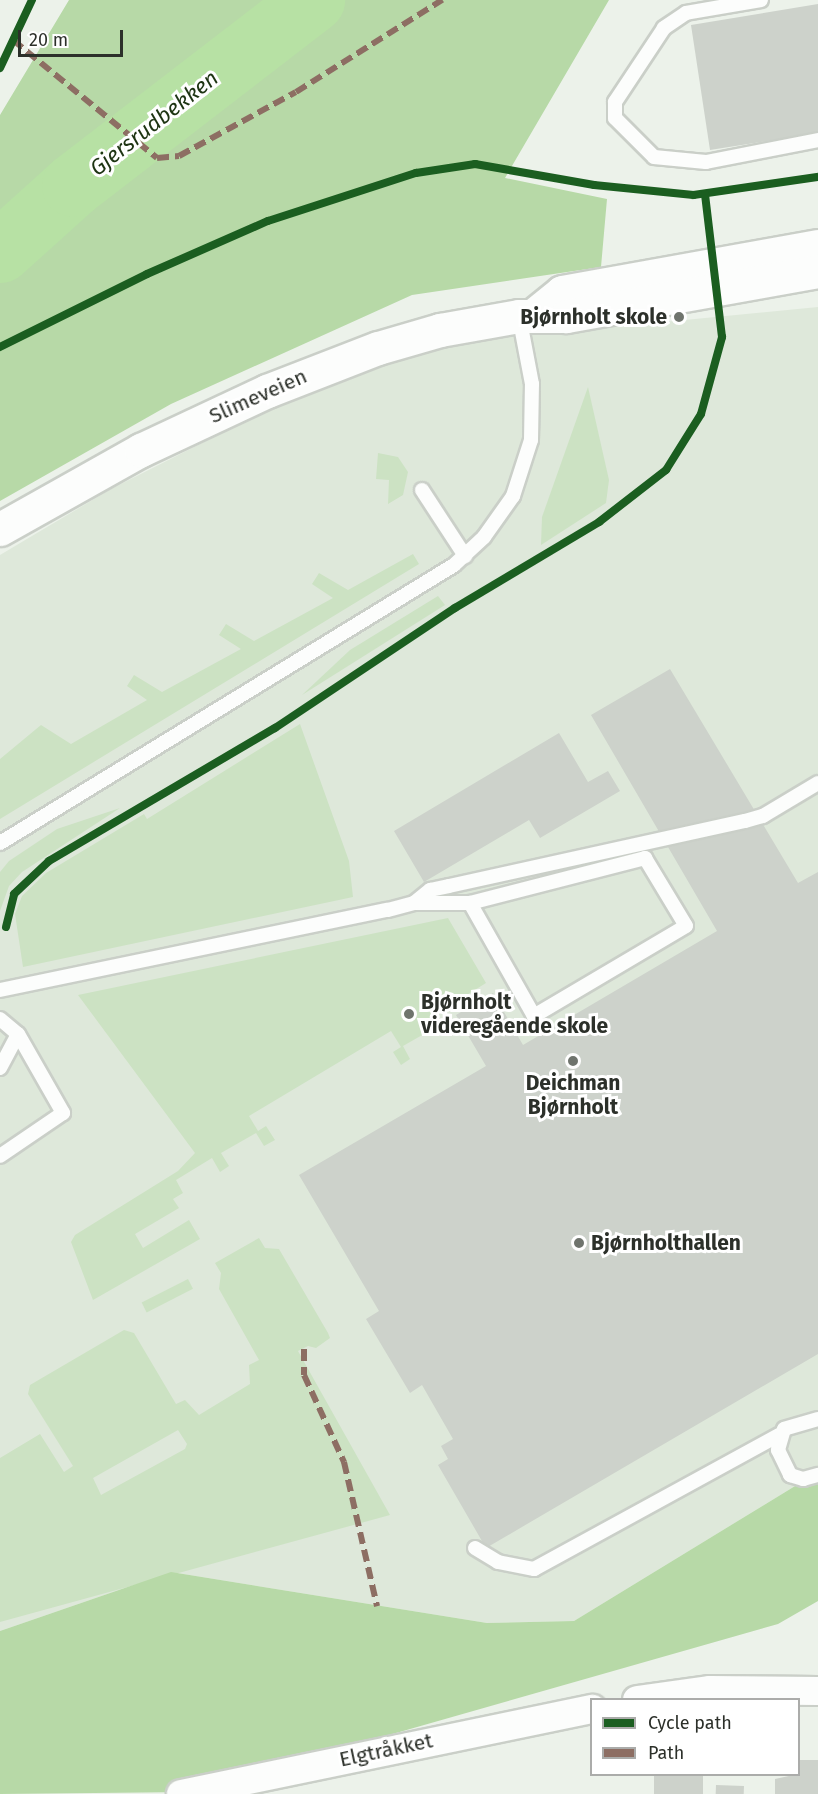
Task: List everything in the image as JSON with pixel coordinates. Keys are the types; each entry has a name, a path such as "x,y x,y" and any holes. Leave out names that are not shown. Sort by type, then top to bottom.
{"street":[{"name":"Slimeveien","path":"527,315 562,292 818,246"},
{"name":"Slimeveien","path":"0,529 141,450 311,372 419,335 527,315 566,316 818,271"},
{"path":"652,1698 710,1690 818,1691"},
{"name":"Elgtråkket","path":"182,1794 590,1708"}],"lane":[{"path":"761,0 686,13 664,28 615,102 615,118 654,158 706,162 818,140"},
{"path":"0,843 465,556 513,496 531,441 532,384 527,315"},
{"path":"422,490 465,556"},
{"path":"414,903 430,890 763,816 818,783"},
{"path":"0,990 414,903 470,903 645,858 686,926 534,1016 470,903"},
{"path":"0,1018 18,1034 63,1113 0,1156"},
{"path":"0,1068 18,1034"},
{"path":"475,1548 498,1562 534,1569 779,1435 797,1422 818,1419"},
{"path":"779,1435 778,1450 790,1475 803,1479 818,1475"}],"shaded area":[{"name":"Bjørnholt videregående skole","path":"818,307 818,1472 574,1621 487,1623 171,1572 0,1631 0,555 111,489 388,349"}],"green space":[{"path":"69,0 609,0 505,178 607,199 601,267 412,295 171,404 0,501 0,115"},
{"path":"588,387 609,480 606,503 541,545 542,517"},
{"path":"378,453 398,457 408,472 403,495 388,504 389,480 376,479"},
{"path":"413,554 419,564 0,819 0,759 41,725 71,744 147,700 127,686 134,675 162,692 241,649 219,635 226,624 254,641 333,598 312,584 319,573 348,590"},
{"path":"438,596 445,605 302,695 350,650"},
{"path":"300,724 349,861 353,897 23,967 15,914 22,896 46,873 144,814 147,819"},
{"path":"120,808 22,872 9,886 0,911 0,872 9,861 57,829"},
{"path":"448,918 486,983 433,1016 438,1026 403,1046 410,1059 401,1065 393,1052 401,1047 391,1031 249,1116 258,1131 266,1126 275,1140 264,1146 256,1133 221,1153 229,1166 220,1172 212,1158 176,1180 183,1193 173,1199 179,1208 135,1234 143,1248 189,1220 200,1239 93,1300 71,1242 75,1235 178,1171 195,1153 78,995"},
{"path":"259,1238 265,1248 279,1249 330,1338 316,1348 308,1346 298,1351 390,1515 0,1622 0,1458 40,1434 64,1472 73,1466 28,1394 30,1385 124,1330 134,1333 176,1404 185,1400 199,1415 250,1384 249,1365 259,1360 219,1289 221,1273 215,1263","holes":["178,1430 187,1444 185,1449 101,1495 93,1478"]},
{"path":"188,1279 193,1289 147,1312 142,1303"},
{"path":"818,1472 818,1601 778,1624 189,1792 0,1794 0,1631 171,1572 487,1623 574,1621"}],"building":[{"path":"818,4 818,133 710,150 691,25"},
{"name":"Bjørnholthallen","path":"670,669 798,883 818,872 818,1354 486,1548 438,1465 448,1459 441,1446 453,1439 422,1385 410,1393 366,1319 379,1311 299,1175 486,1066 456,1015 493,993 523,1045 717,931 591,715"},
{"path":"559,733 588,782 608,771 620,791 540,838 529,820 424,882 394,831"},
{"path":"800,1760 818,1760 818,1794 775,1794 775,1779 800,1776"},
{"path":"654,1776 703,1776 703,1794 654,1794"},
{"path":"716,1785 744,1786 744,1794 716,1794"}],"waterway":[{"name":"Gjersrudbekken","path":"0,251 73,185 313,0"}],"marked path":[{"path":"13,40 157,158 179,156 296,92 442,0"},
{"path":"304,1349 304,1375 344,1462 377,1606"}],"cycle path":[{"path":"0,68 32,0"},
{"path":"0,347 147,274 268,221 416,173 475,164 594,185 694,195 818,177"},
{"path":"6,927 14,894 49,861 275,728 455,608 599,522 666,470 701,414 722,337 705,194"}],"place":[{"name":"Bjørnholt skole","path":"679,317"},
{"name":"Bjørnholt videregående skole","path":"409,1014"},
{"name":"Deichman Bjørnholt","path":"573,1061"},
{"name":"Bjørnholthallen","path":"579,1243"}]}
